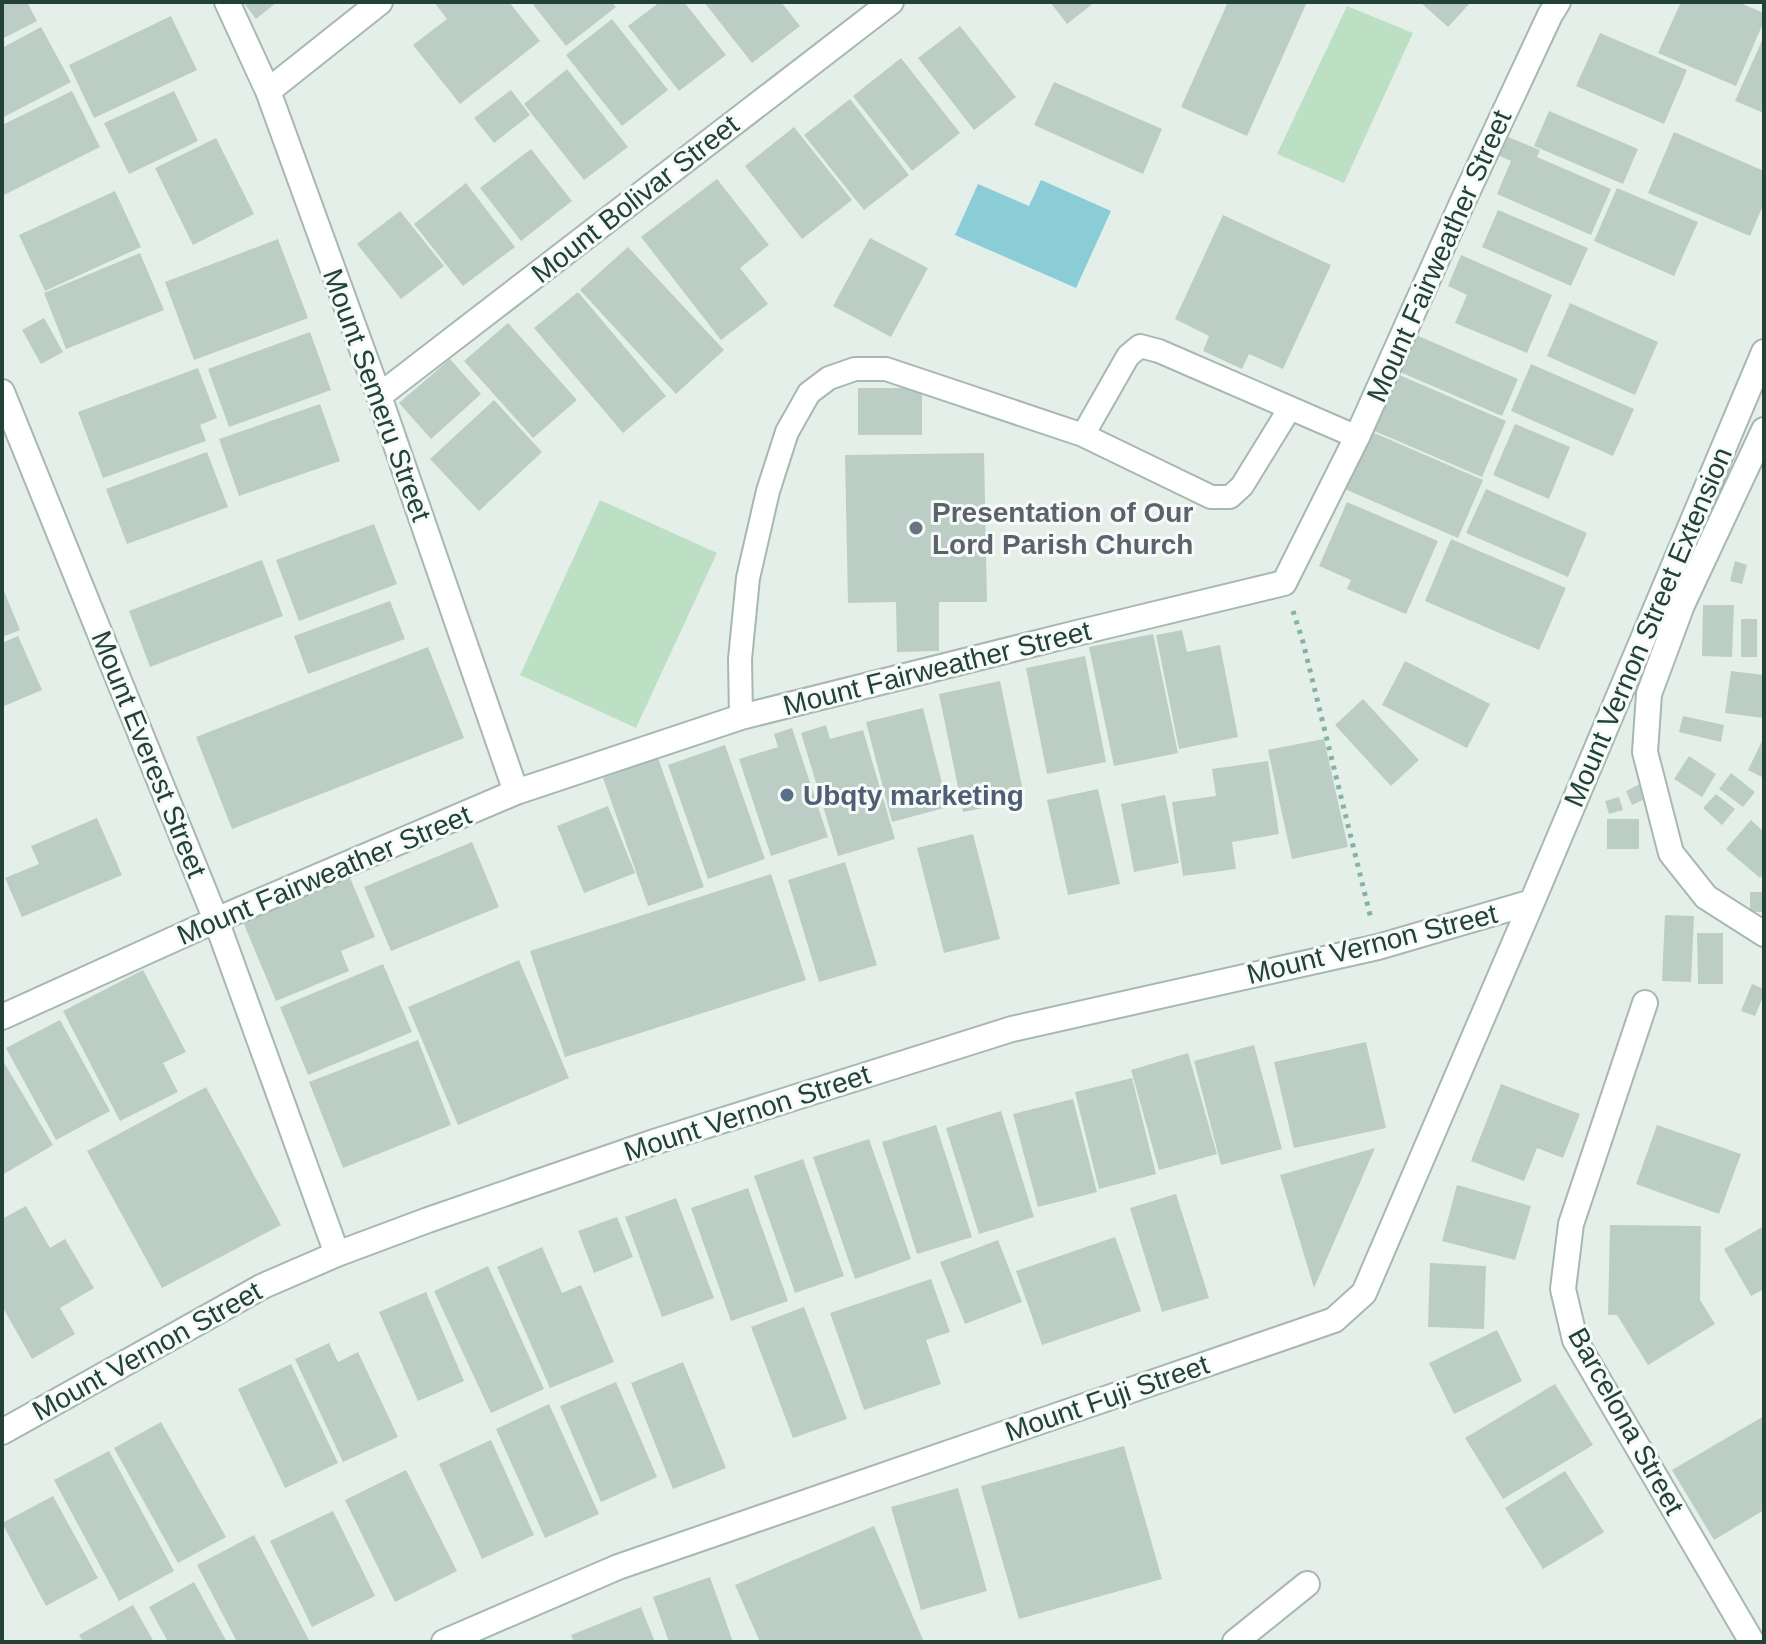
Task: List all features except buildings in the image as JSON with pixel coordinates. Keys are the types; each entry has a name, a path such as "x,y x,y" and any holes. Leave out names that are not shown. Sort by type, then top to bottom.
{"street":[{"name":"Mount Semeru Street","path":"227,2 268,91 379,396 516,792"},
{"path":"268,91 380,2"},
{"name":"Mount Bolivar Street","path":"379,396 891,2"},
{"name":"Mount Fairweather Street","path":"2,1017 216,920 516,792 741,717 1284,583 1357,437 1463,201 1558,2"},
{"name":"Mount Vernon Street Extension","path":"1532,902 1764,352"},
{"name":"Mount Everest Street","path":"2,392 216,920 337,1254"},
{"path":"1764,430 1682,605 1649,694 1645,752 1671,853 1706,897 1764,934"},
{"name":"Mount Vernon Street","path":"2,1432 263,1286 428,1220 654,1142 1012,1029 1378,947 1532,902"},
{"name":"Mount Fuji Street","path":"444,1642 618,1567 1334,1320 1364,1293 1532,902"},
{"name":"Barcelona Street","path":"1645,1003 1571,1224 1563,1289 1575,1340 1752,1642"},
{"path":"1235,1642 1307,1584"}],"lane":[{"path":"1083,435 1128,356 1140,346 1159,351 1357,437"},
{"path":"741,717 740,659 748,578 768,491 787,432 809,393 829,378 855,369 886,369 1083,435 1211,497 1230,497 1242,486 1290,408"}],"path":[{"path":"1284,583 1303,642 1378,947"}],"green space":[{"path":"1347,6 1413,33 1344,183 1277,154"},
{"path":"600,500 717,553 636,728 520,675"}],"water":[{"path":"1041,180 1111,211 1076,288 955,235 978,184 1029,206"}],"place":[{"name":"Presentation of Our Lord Parish Church","path":"916,528"},
{"name":"Ubqty marketing","path":"787,795"}]}
